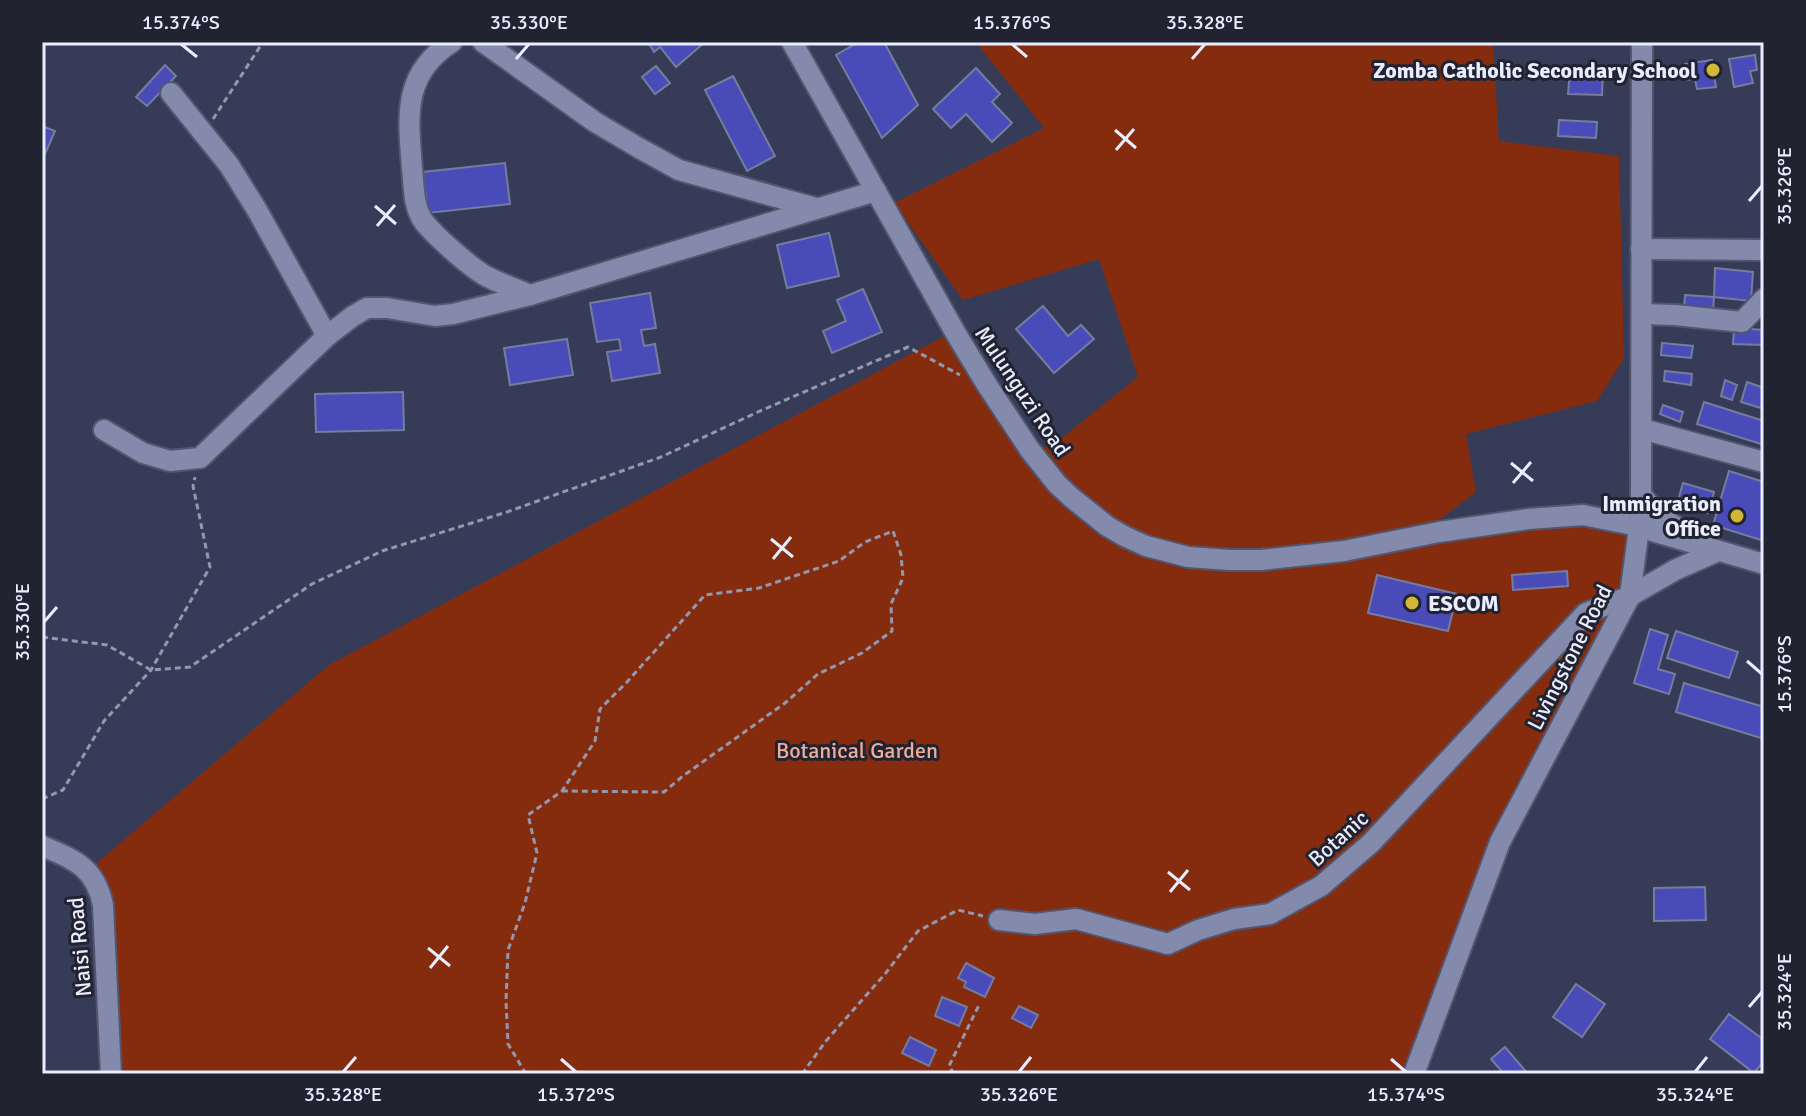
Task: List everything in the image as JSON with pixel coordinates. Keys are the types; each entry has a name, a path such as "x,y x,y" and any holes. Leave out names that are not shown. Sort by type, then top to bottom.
{"street":[{"path":"452,42 436,53 422,70 412,95 409,128 415,205 437,236 483,274 530,295"},
{"path":"483,42 595,122 679,170 816,208"},
{"name":"Mulunguzi Road","path":"792,42 990,390 1057,484 1107,526 1167,553 1188,557 1261,560 1344,551 1439,532 1563,516 1596,517 1718,551"},
{"name":"Livingstone Road","path":"1414,1074 1500,842 1630,596 1640,527 1641,495 1642,42"},
{"path":"171,93 229,165 327,336"},
{"path":"104,430 143,453 170,461 200,458 327,336 367,308 435,316 453,314 530,295 876,191"},
{"path":"1641,249 1764,250"},
{"path":"1642,314 1742,322 1764,299"},
{"path":"1642,429 1764,462"},
{"path":"1641,495 1661,518 1718,551 1764,564"},
{"name":"Botanic","path":"999,920 1035,924 1076,919 1168,944 1198,930 1234,919 1270,914 1321,886 1371,843 1586,613 1630,596 1675,570 1718,551"},
{"name":"Naisi Road","path":"42,846 80,864 99,887 103,905 111,1074"}],"path":[{"path":"204,133 263,42"},
{"path":"42,637 107,645 151,670 190,667 312,584 382,551 507,512 661,457 908,347 990,390"},
{"path":"42,799 63,790 104,721 151,670 210,567 193,486 200,458"},
{"path":"526,1074 508,1044 506,1001 508,950 525,903 537,853 528,815 562,791 595,741 600,709 705,595 759,588 839,561 865,542 893,531 901,555 903,578 891,604 892,631 862,653 818,674 785,703 664,792 562,791"},
{"path":"802,1074 918,931 958,910 999,920"},
{"path":"954,1074 949,1066 980,1003"}],"green space":[{"name":"Botanical Garden","path":"983,42 1493,42 1499,141 1619,156 1624,358 1597,401 1466,434 1476,492 1409,543 1577,518 1627,525 1622,623 1496,842 1413,1074 106,1074 101,905 84,874 329,665 950,333 1024,455 1057,442 1138,377 1099,259 963,300 894,203 1044,128 978,45"}],"building":[{"path":"648,42 704,43 676,67 660,47 654,52"},
{"path":"859,42 884,42 918,105 882,138 836,55"},
{"path":"1755,55 1757,70 1750,71 1753,83 1734,87 1729,59"},
{"path":"1712,60 1716,87 1697,89 1695,79 1687,80 1685,64"},
{"path":"165,65 176,76 147,106 136,97"},
{"path":"656,66 670,83 655,94 642,77"},
{"path":"976,68 1000,94 992,102 1012,123 992,142 966,114 951,128 933,109"},
{"path":"1570,70 1603,72 1602,95 1568,94"},
{"path":"733,76 775,156 747,171 705,90"},
{"path":"1559,120 1597,122 1596,138 1558,136"},
{"path":"42,126 55,131 45,154 42,153"},
{"path":"505,163 510,204 428,213 423,172"},
{"path":"829,233 839,276 787,288 777,245"},
{"path":"1715,268 1753,272 1751,301 1714,297"},
{"path":"863,289 882,332 832,353 823,331 846,321 837,300"},
{"path":"650,293 656,328 641,330 644,346 655,344 660,373 612,381 607,352 621,350 619,339 597,342 590,303"},
{"path":"1685,295 1714,297 1713,311 1684,309"},
{"path":"1043,306 1068,336 1081,325 1094,339 1054,373 1016,329"},
{"path":"1734,328 1764,330 1764,345 1733,344"},
{"path":"567,339 573,375 510,385 504,348"},
{"path":"1662,343 1693,346 1691,358 1661,355"},
{"path":"1665,371 1692,374 1691,385 1664,381"},
{"path":"1725,380 1737,385 1732,400 1721,396"},
{"path":"1747,382 1764,388 1764,409 1741,402"},
{"path":"403,392 404,430 316,432 315,394"},
{"path":"1704,402 1764,421 1764,445 1697,424"},
{"path":"1663,405 1683,412 1680,422 1660,414"},
{"path":"1729,471 1764,482 1764,541 1713,525"},
{"path":"1683,483 1714,492 1708,513 1677,504"},
{"path":"1567,571 1568,586 1513,590 1512,575"},
{"name":"ESCOM","path":"1377,575 1457,594 1448,631 1368,613"},
{"path":"1650,629 1668,635 1658,669 1675,674 1669,694 1634,683"},
{"path":"1676,631 1738,652 1729,678 1667,658"},
{"path":"1684,683 1764,707 1764,739 1676,712"},
{"path":"1705,887 1706,920 1654,921 1654,888"},
{"path":"966,963 994,978 985,997 964,987 966,982 958,978"},
{"path":"1576,984 1605,1004 1582,1037 1553,1017"},
{"path":"942,997 967,1007 959,1026 935,1016"},
{"path":"1019,1006 1038,1015 1031,1028 1012,1018"},
{"path":"1729,1014 1764,1040 1764,1061 1754,1073 1710,1039"},
{"path":"910,1037 936,1050 929,1066 902,1053"},
{"path":"1505,1047 1528,1074 1504,1074 1491,1059"}],"place":[{"name":"Zomba Catholic Secondary School","path":"1713,70"},
{"name":"Immigration Office","path":"1737,516"},
{"name":"ESCOM","path":"1412,603"}]}
